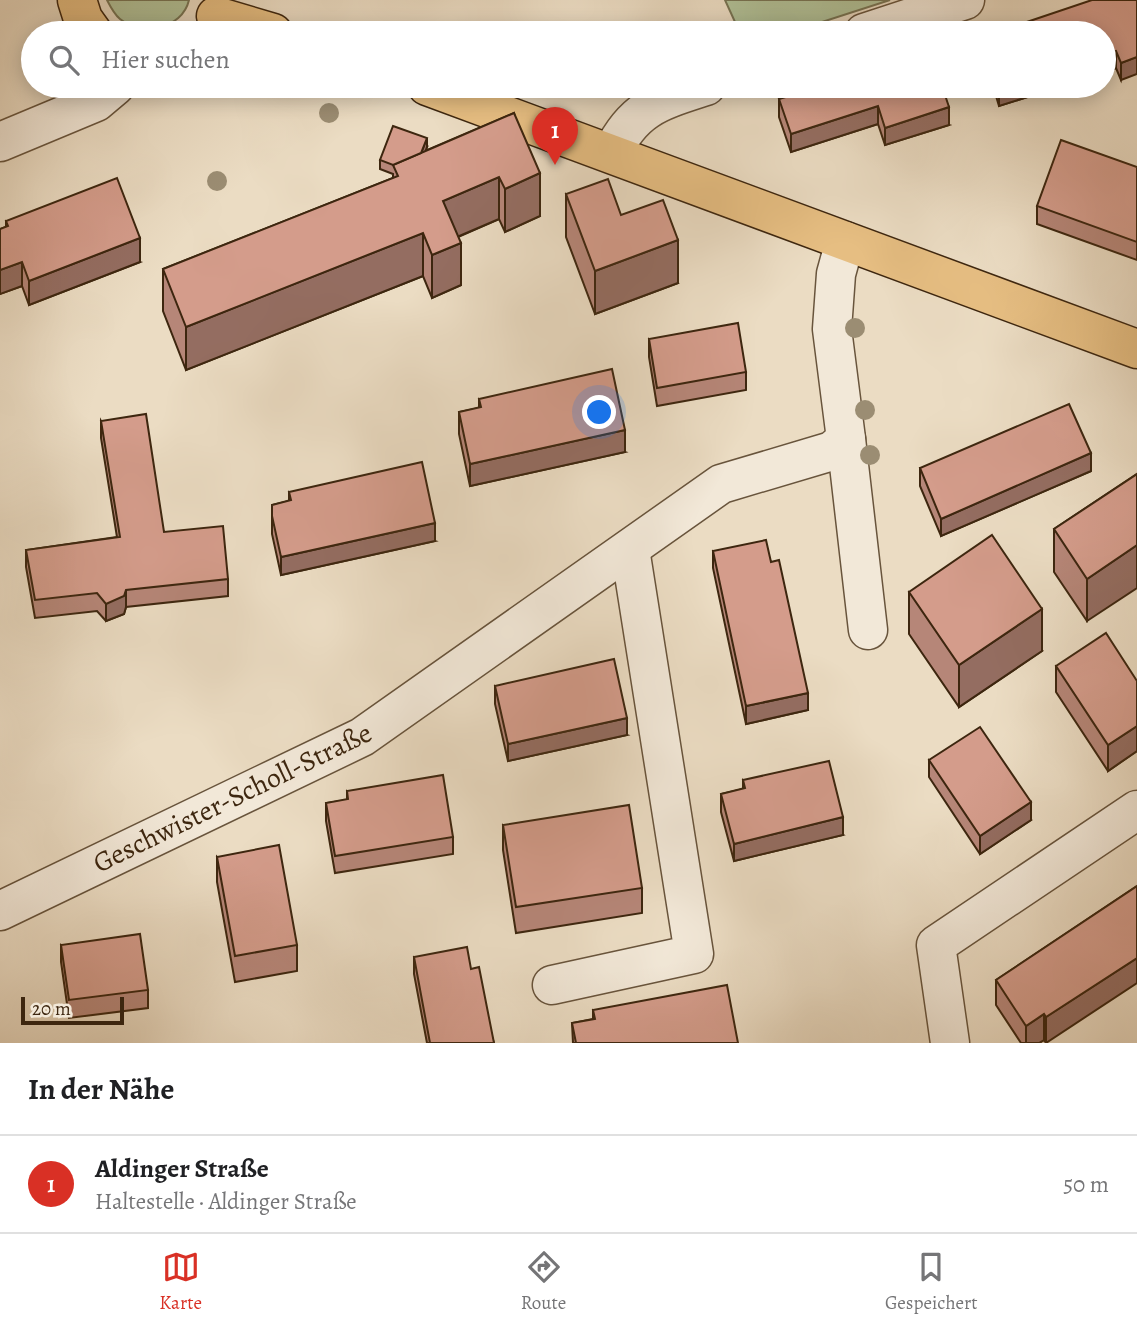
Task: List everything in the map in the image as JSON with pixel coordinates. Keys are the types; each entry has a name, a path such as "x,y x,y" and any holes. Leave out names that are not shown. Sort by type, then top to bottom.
{"main road":[{"path":"77,0 84,21"},
{"path":"213,16 231,21"},
{"path":"460,98 1137,349"}],"street":[{"path":"901,21 965,0"},
{"path":"0,142 101,98"},
{"path":"612,153 622,131 643,110 674,98"},
{"path":"845,241 836,274 832,329 868,630"},
{"name":"Geschwister-Scholl-Straße","path":"0,911 362,737 721,484 832,451 846,439"},
{"path":"552,985 694,954 629,550"},
{"path":"950,1043 936,945 1137,810"}],"green space":[{"path":"107,0 189,0 185,10 174,21 124,21"},
{"path":"725,0 890,0 825,21 735,21"}],"building":[{"path":"1092,0 1137,0 1137,57 1121,63 1116,51 1116,21 1030,21"},
{"path":"946,98 949,107 885,128 878,106 791,134 779,99"},
{"path":"514,113 540,173 505,189 499,177 443,201 461,243 432,255 423,233 186,327 163,269 398,176 393,165"},
{"path":"393,126 427,138 421,153 393,165 380,160"},
{"path":"1061,140 1137,167 1137,242 1037,206"},
{"path":"117,178 140,238 29,281 22,262 0,270 0,229 8,226 6,221"},
{"path":"608,179 621,215 663,200 678,240 595,271 566,194"},
{"path":"738,323 746,372 657,388 649,339"},
{"path":"612,369 625,430 470,464 459,412 481,407 479,399"},
{"path":"1069,404 1091,453 941,519 920,468"},
{"path":"146,414 164,532 223,526 228,579 126,590 124,596 106,604 97,593 35,600 26,550 120,537 101,421"},
{"path":"422,462 435,523 281,557 272,505 291,500 289,492"},
{"path":"1137,474 1137,545 1087,579 1054,529"},
{"path":"992,535 1042,609 959,665 909,592"},
{"path":"766,540 771,562 779,560 808,693 746,706 713,551"},
{"path":"1106,633 1137,681 1137,726 1108,745 1056,666"},
{"path":"614,659 627,718 508,744 495,686"},
{"path":"980,727 1031,802 980,836 929,760"},
{"path":"829,761 843,817 734,844 721,794 745,788 743,780"},
{"path":"443,775 453,837 335,856 326,803 348,799 347,791"},
{"path":"629,805 642,888 516,907 503,825"},
{"path":"279,845 297,945 235,956 217,857"},
{"path":"1137,886 1137,958 1046,1017 1044,1014 1026,1026 996,980"},
{"path":"140,934 148,990 69,1000 61,945"},
{"path":"467,947 471,969 479,967 494,1043 430,1043 414,957"},
{"path":"727,985 738,1043 576,1043 572,1023 595,1019 593,1010"}],"place":[{"name":"Aldinger Straße","path":"555,165"}]}
